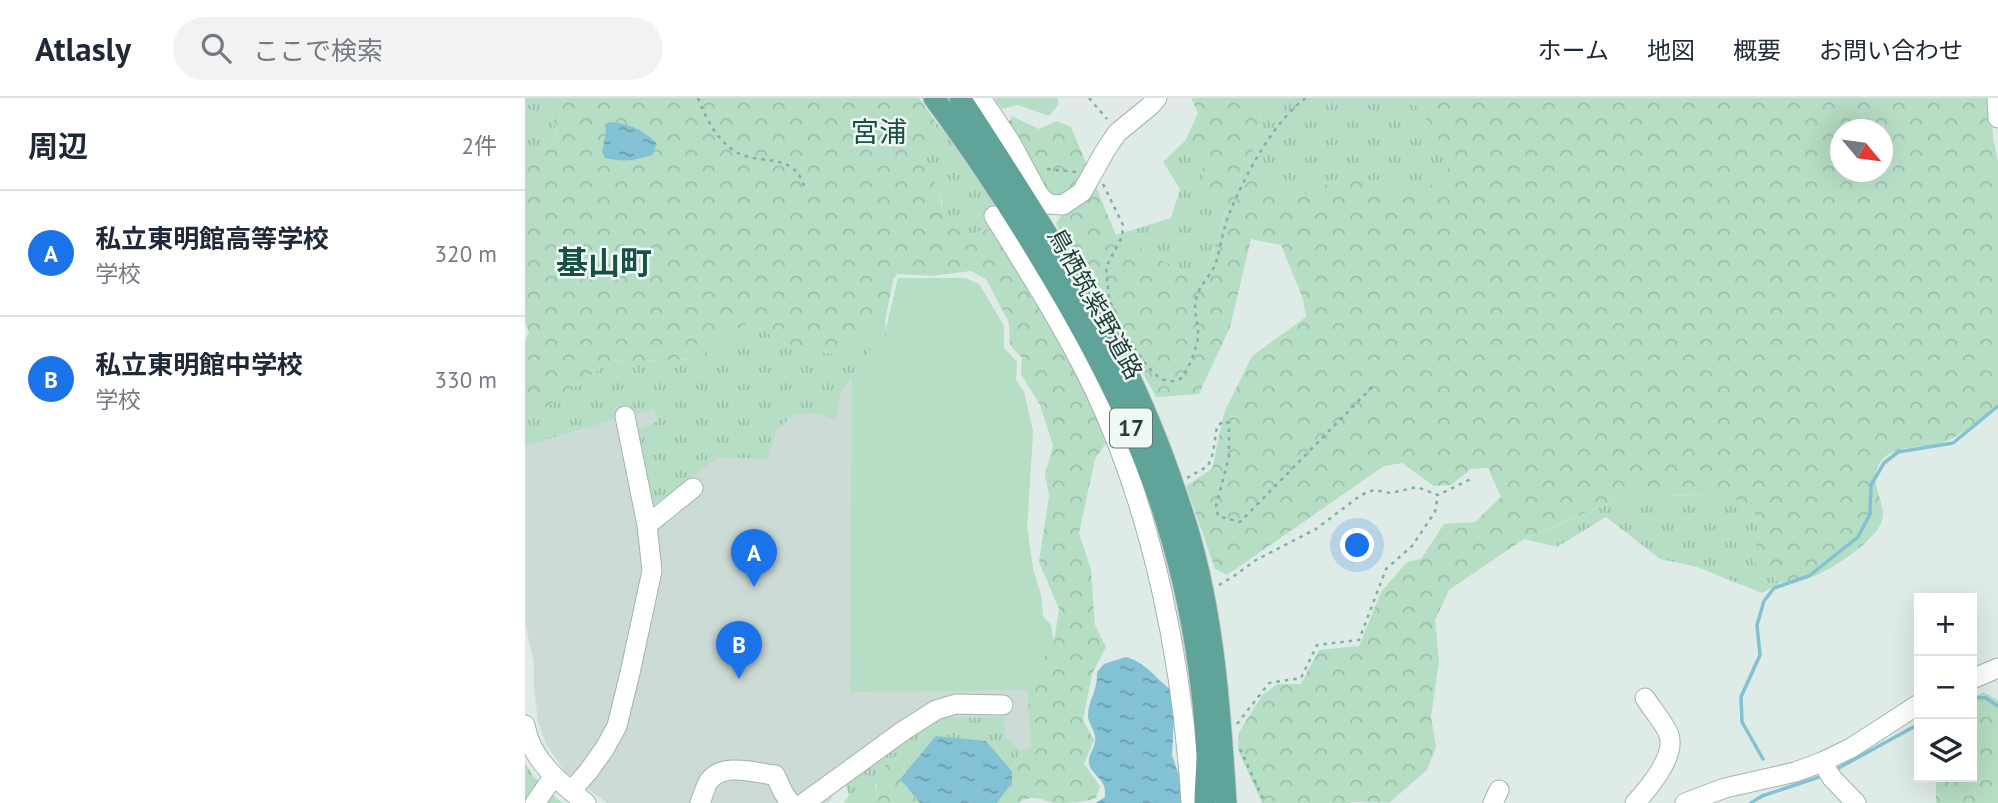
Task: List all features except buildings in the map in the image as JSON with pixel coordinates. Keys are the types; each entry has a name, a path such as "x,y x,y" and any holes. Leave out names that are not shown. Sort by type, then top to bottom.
{"main road":[{"name":"鳥栖筑紫野道路","path":"933,98 996,188 1073,311 1113,386 1143,457 1167,521 1194,638 1207,757 1205,803"},
{"name":"17","path":"960,98 1038,219 1129,375 1165,464 1187,526 1214,652 1226,803"}],"street":[{"path":"981,98 1011,143 1039,195 1048,204 1063,205 1082,192 1117,133 1157,98"},
{"path":"1997,98 1998,118"},
{"path":"994,216 1058,318 1089,379 1120,451 1136,498 1159,584 1178,678 1191,803"},
{"path":"525,725 527,737 546,770 579,797 617,726 652,571 647,525 625,416"},
{"path":"647,525 693,488"},
{"path":"1636,803 1665,762 1670,748 1669,736 1645,698"},
{"path":"804,803 936,710 956,704 1003,705"},
{"path":"1685,803 1725,788 1795,772 1827,769 1851,748 1914,707"},
{"path":"1827,769 1856,803"},
{"path":"701,803 708,782 718,772 732,770 775,775 782,795 791,803"},
{"path":"535,803 554,776"}],"path":[{"path":"698,98 705,118 721,139 735,151 748,157 792,167 801,176 805,189"},
{"path":"1089,98 1117,133"},
{"path":"1129,340 1152,372 1163,379 1176,381 1183,377 1198,338 1195,305 1197,295 1215,265 1230,213 1250,170 1279,124 1294,106 1306,98"},
{"path":"1047,169 1094,173 1101,180 1122,225 1122,237 1106,267 1109,297 1117,318"},
{"path":"1187,478 1208,466 1217,426 1224,421 1229,423 1229,457 1216,506 1218,516 1240,522 1375,384"},
{"path":"1217,586 1256,560 1316,529 1361,495 1374,490 1391,493 1417,487 1438,495 1473,478"},
{"path":"1235,727 1269,683 1301,678 1317,645 1359,640 1386,569 1412,546 1434,512 1438,495"}],"shaded area":[{"path":"898,278 965,278 979,284 1004,326 1004,348 1017,362 1016,380 1024,392 1033,432 1027,527 1043,617 1051,625 1030,673 1027,690 1031,747 1020,750 1005,737 845,783 829,803 607,803 565,772 546,744 538,722 534,664 525,623 525,426 886,329"}],"green space":[{"path":"525,98 550,98 559,150 525,152"},
{"path":"550,98 919,98 935,121 936,134 920,156 937,187 942,222 966,235 990,229 1002,236 1079,375 1106,443 1095,459 1079,533 1091,570 1095,625 1106,647 1092,674 1083,720 1094,740 1084,764 1100,786 1096,798 1071,803 1032,798 1020,803 997,803 1012,783 1012,771 1020,750 1031,747 1027,690 1030,673 1054,642 1059,609 1039,562 1049,496 1045,475 1053,445 1040,405 1021,374 1022,358 1010,345 1009,323 986,279 971,271 930,276 897,274 893,280 885,322 863,334 841,355 795,347 746,324 696,359 609,362 538,413 525,418 525,341 529,332 525,323 525,152 559,149"},
{"path":"994,98 1058,98 1058,105 1049,116 1018,105 1002,109"},
{"path":"1191,98 1261,98 1258,101 1261,132 1248,162 1276,180 1278,207 1351,173 1382,187 1418,191 1444,179 1451,159 1410,98 1991,98 1993,139 1998,161 1998,404 1949,440 1934,445 1901,449 1881,461 1875,479 1883,512 1877,530 1850,556 1812,577 1780,583 1752,560 1759,535 1754,511 1730,496 1628,495 1524,539 1449,590 1435,620 1439,661 1431,717 1436,747 1427,770 1389,803 1262,803 1238,750 1239,732 1263,694 1278,684 1301,684 1319,650 1359,646 1381,592 1407,562 1421,559 1444,524 1475,522 1501,497 1488,468 1471,469 1451,485 1434,486 1402,463 1384,466 1227,575 1215,569 1186,486 1212,469 1224,413 1252,356 1306,317 1303,299 1281,245 1251,239 1230,327 1199,394 1156,397 1097,290 1094,272 1083,264 1056,224 1070,200 1045,191 1006,128 1012,116 1039,129 1057,121 1071,127 1116,235 1203,282 1227,209 1201,193 1203,161 1185,141 1198,113"},
{"path":"1261,98 1410,98 1451,159 1444,179 1418,192 1382,187 1351,173 1278,207 1248,162 1261,132 1258,101"},
{"path":"935,121 957,146 1002,214 990,229 966,235 941,222 942,201 920,156 936,134"},
{"path":"1185,141 1203,161 1202,193 1227,208 1203,282 1116,235 1171,218 1180,189 1163,162"},
{"path":"898,278 965,278 979,284 1004,326 1004,348 1017,362 1016,380 1024,392 1033,432 1027,527 1043,617 1051,625 1054,642 1030,673 1027,690 850,692 852,375 873,346 887,347 886,329"},
{"path":"885,322 887,347 873,346 841,392 836,420 816,413 794,415 777,429 767,459 719,457 650,507 634,431 658,421 654,409 525,446 525,418 538,413 609,362 696,359 746,324 795,347 841,355 863,334"},
{"path":"1628,495 1730,496 1754,511 1759,535 1752,560 1780,583 1762,593 1697,567 1660,559 1606,517 1557,547 1525,539"},
{"path":"1983,692 1998,700 1998,803 1936,803 1936,782 1977,782 1977,696"},
{"path":"1004,717 1005,737 1020,750 1012,771 986,741 936,736 900,779 906,756 900,752 875,784 879,803 844,803 849,795 845,783 925,724 945,718"},
{"path":"901,752 906,756 900,779 920,803 879,803 876,785 879,773"},
{"path":"525,763 534,777 562,803 525,803"}],"water":[{"path":"610,122 630,126 647,135 657,144 652,155 629,160 605,158 602,152 605,124"},
{"path":"1126,657 1145,667 1171,690 1174,715 1172,755 1183,787 1183,803 1096,803 1105,797 1105,789 1090,766 1089,758 1095,738 1088,719 1088,710 1097,672 1104,664"},
{"path":"936,736 986,741 1012,771 1012,783 997,803 920,803 900,779"}],"waterway":[{"path":"1763,759 1742,722 1741,697 1760,655 1757,625 1764,601 1774,588 1809,576 1858,537 1870,514 1871,485 1884,463 1898,452 1953,443 1998,406"},
{"path":"1977,697 1986,698 1998,706"},
{"path":"1835,770 1914,727"},
{"path":"1751,803 1762,796 1822,776"}],"place":[{"name":"私立東明館高等学校","path":"754,587"},
{"name":"私立東明館中学校","path":"739,679"}],"district":[{"name":"宮浦","path":"879,132"},
{"name":"基山町","path":"604,263"}]}
